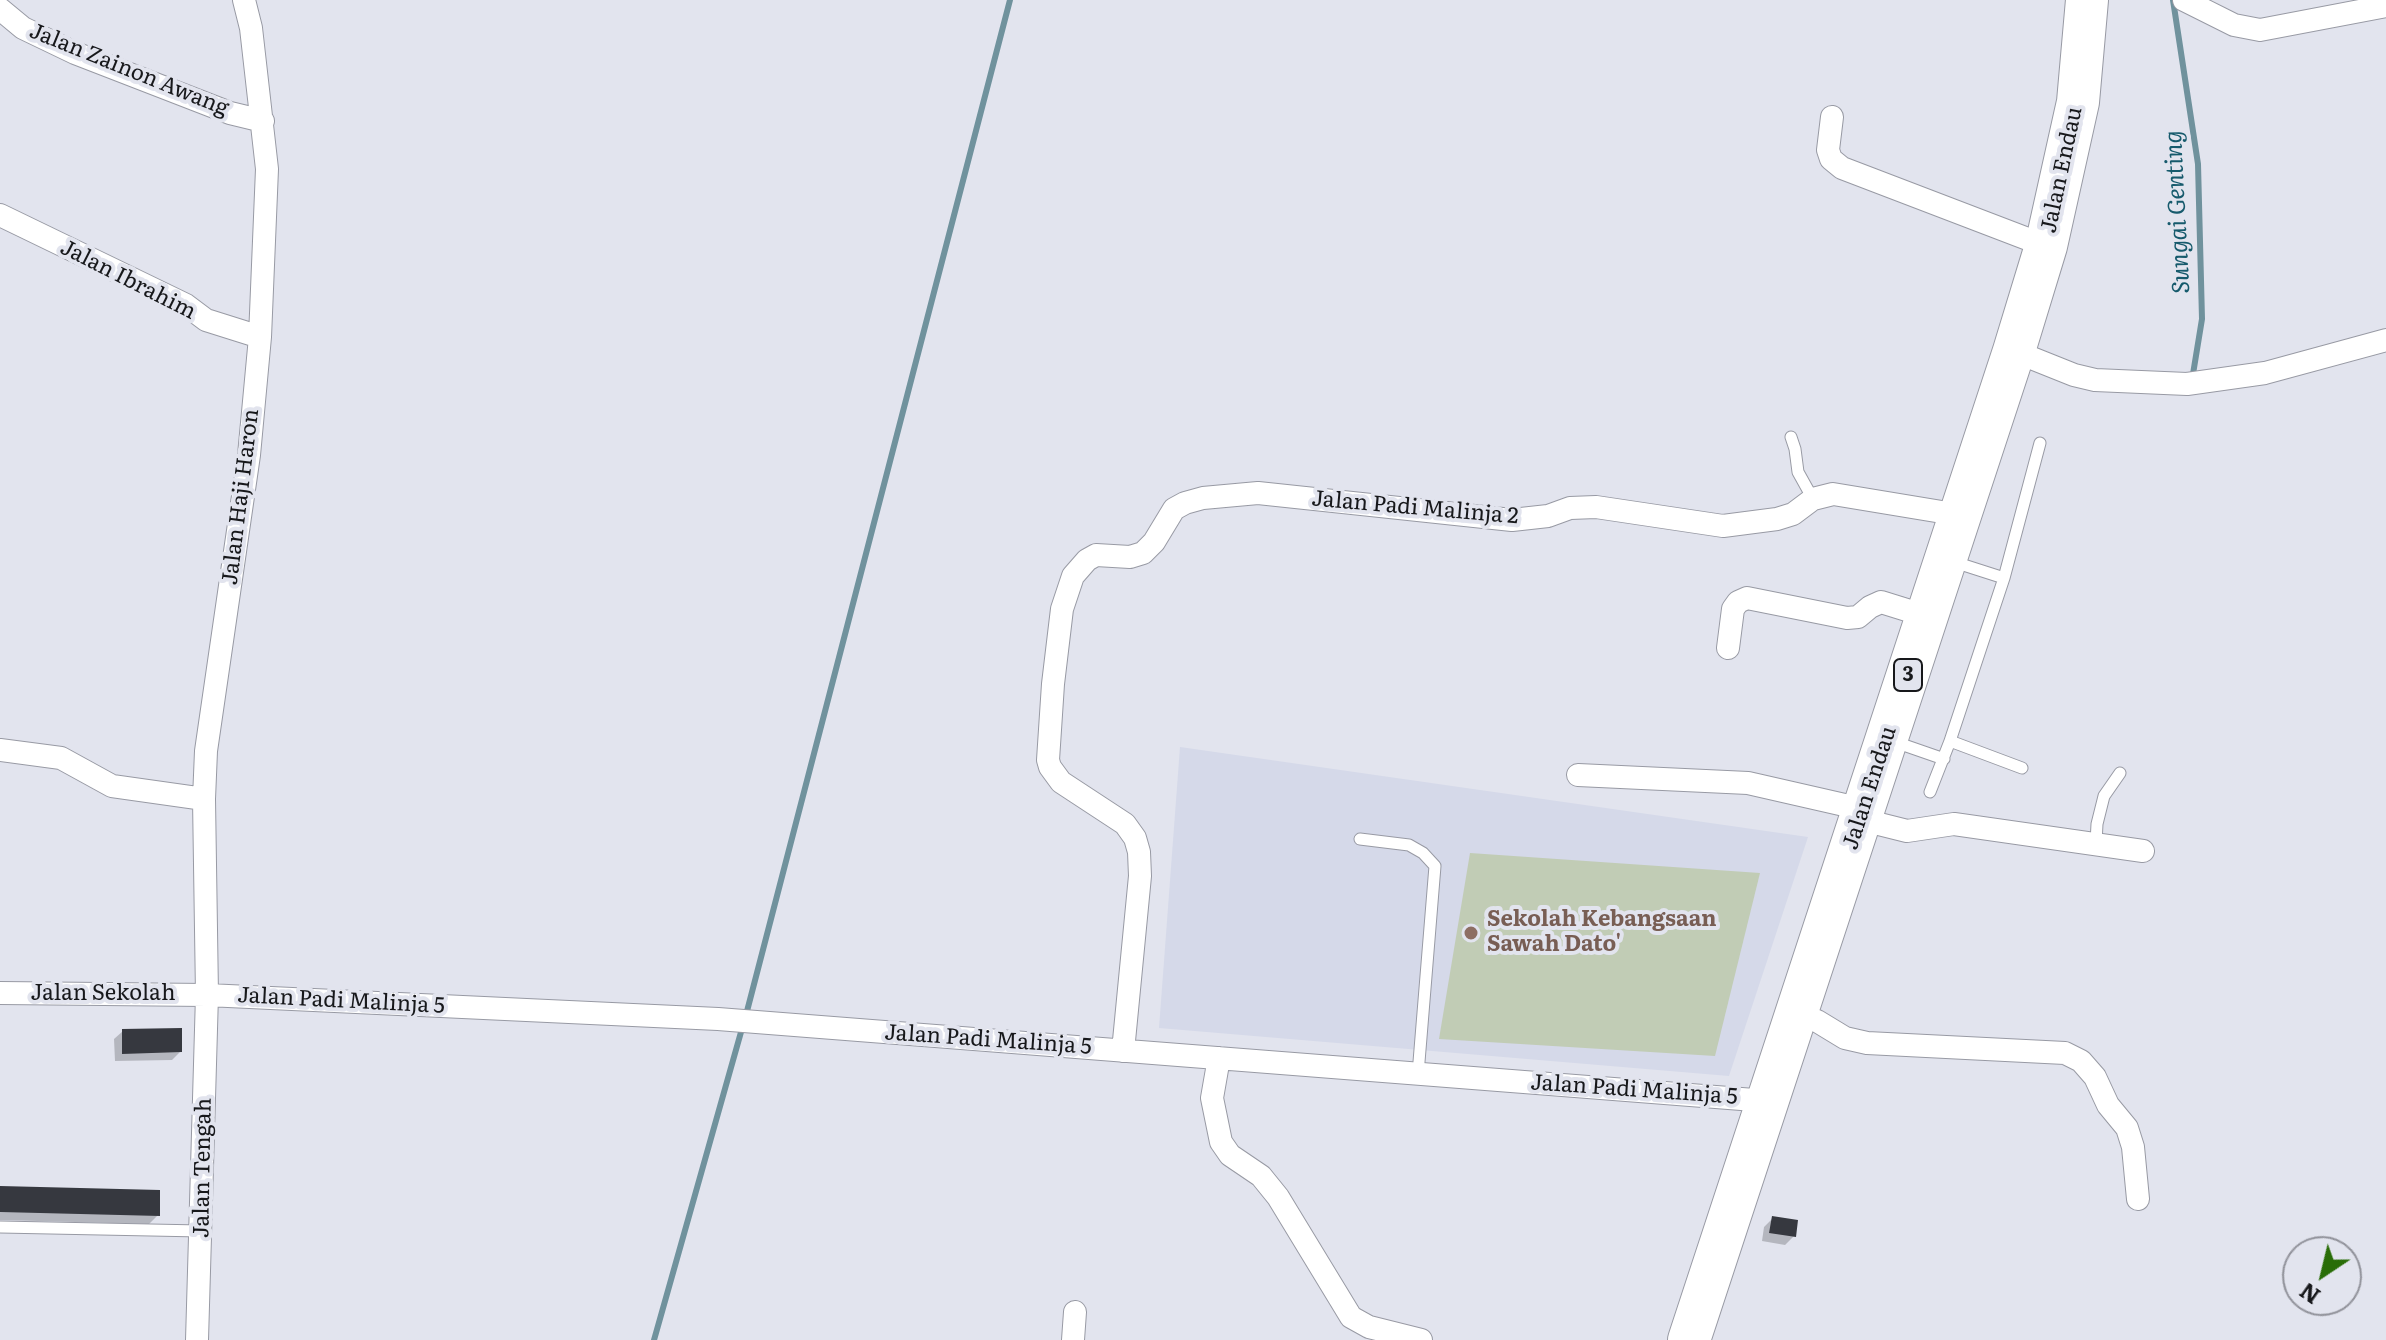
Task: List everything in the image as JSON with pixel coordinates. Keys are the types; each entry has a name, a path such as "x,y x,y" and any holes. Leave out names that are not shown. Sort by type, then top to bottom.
{"highway":[{"name":"Jalan Endau","path":"1689,1340 2046,246 2071,142 2084,50 2087,0"}],"street":[{"name":"Jalan Haji Haron","path":"207,995 206,751 249,455 260,337 267,169 251,28 244,0"},
{"path":"2184,0 2234,25 2260,30 2386,6"},
{"name":"Jalan Zainon Awang","path":"0,9 23,28 75,53 230,113 263,121"},
{"path":"1832,117 1828,150 1831,159 1842,168 2046,246"},
{"name":"Jalan Ibrahim","path":"0,215 186,305 206,320 260,337"},
{"path":"2014,351 2095,380 2187,384 2265,373 2386,340"},
{"name":"Jalan Padi Malinja 2","path":"1123,1051 1140,876 1139,852 1135,838 1125,824 1061,782 1050,767 1053,684 1062,609 1073,576 1087,560 1096,555 1130,557 1143,553 1154,542 1174,509 1203,498 1258,493 1512,520 1548,516 1570,508 1596,507 1723,526 1777,519 1793,514 1813,499 1833,494 1960,515"},
{"path":"1728,648 1733,609 1738,602 1747,598 1847,618 1858,617 1881,602 1926,616"},
{"path":"0,750 61,758 112,786 204,799"},
{"path":"1578,775 1748,783 1861,814 1907,831 1954,824 2143,851"},
{"name":"Jalan Sekolah","path":"0,993 207,995"},
{"name":"Jalan Padi Malinja 5","path":"207,995 718,1019 1767,1101"},
{"name":"Jalan Tengah","path":"197,1340 207,995"},
{"path":"1796,1013 1817,1021 1845,1038 1867,1043 2065,1053 2081,1061 2095,1077 2108,1105 2127,1128 2133,1147 2138,1199"},
{"path":"1219,1058 1212,1098 1221,1142 1230,1155 1261,1176 1278,1197 1351,1317 1369,1327 1421,1340"},
{"path":"1073,1340 1075,1312"}],"lane":[{"path":"1791,437 1798,472 1813,499"},
{"path":"1930,792 1944,759 2004,578 2040,443"},
{"path":"1945,560 2004,578"},
{"path":"1886,739 1944,759"},
{"path":"1950,741 2022,768"},
{"path":"2096,843 2104,796 2120,773"},
{"path":"1360,839 1409,845 1423,853 1435,866 1418,1074"},
{"path":"0,1227 202,1231"}],"shaded area":[{"name":"Sekolah Kebangsaan Sawah Dato'","path":"1180,747 1808,837 1729,1076 1159,1028"}],"green space":[{"path":"1470,853 1760,873 1715,1056 1439,1039"}],"building":[{"path":"182,1028 182,1052 122,1054 122,1029"},
{"path":"0,1186 160,1190 160,1216 0,1212"},
{"path":"1772,1216 1798,1220 1796,1237 1769,1233"}],"waterway":[{"path":"746,1015 1010,0"},
{"name":"Sungai Genting","path":"2173,0 2198,164 2202,319 2193,374"},
{"path":"654,1340 743,1025"}],"place":[{"name":"Sekolah Kebangsaan Sawah Dato'","path":"1471,933"}]}
